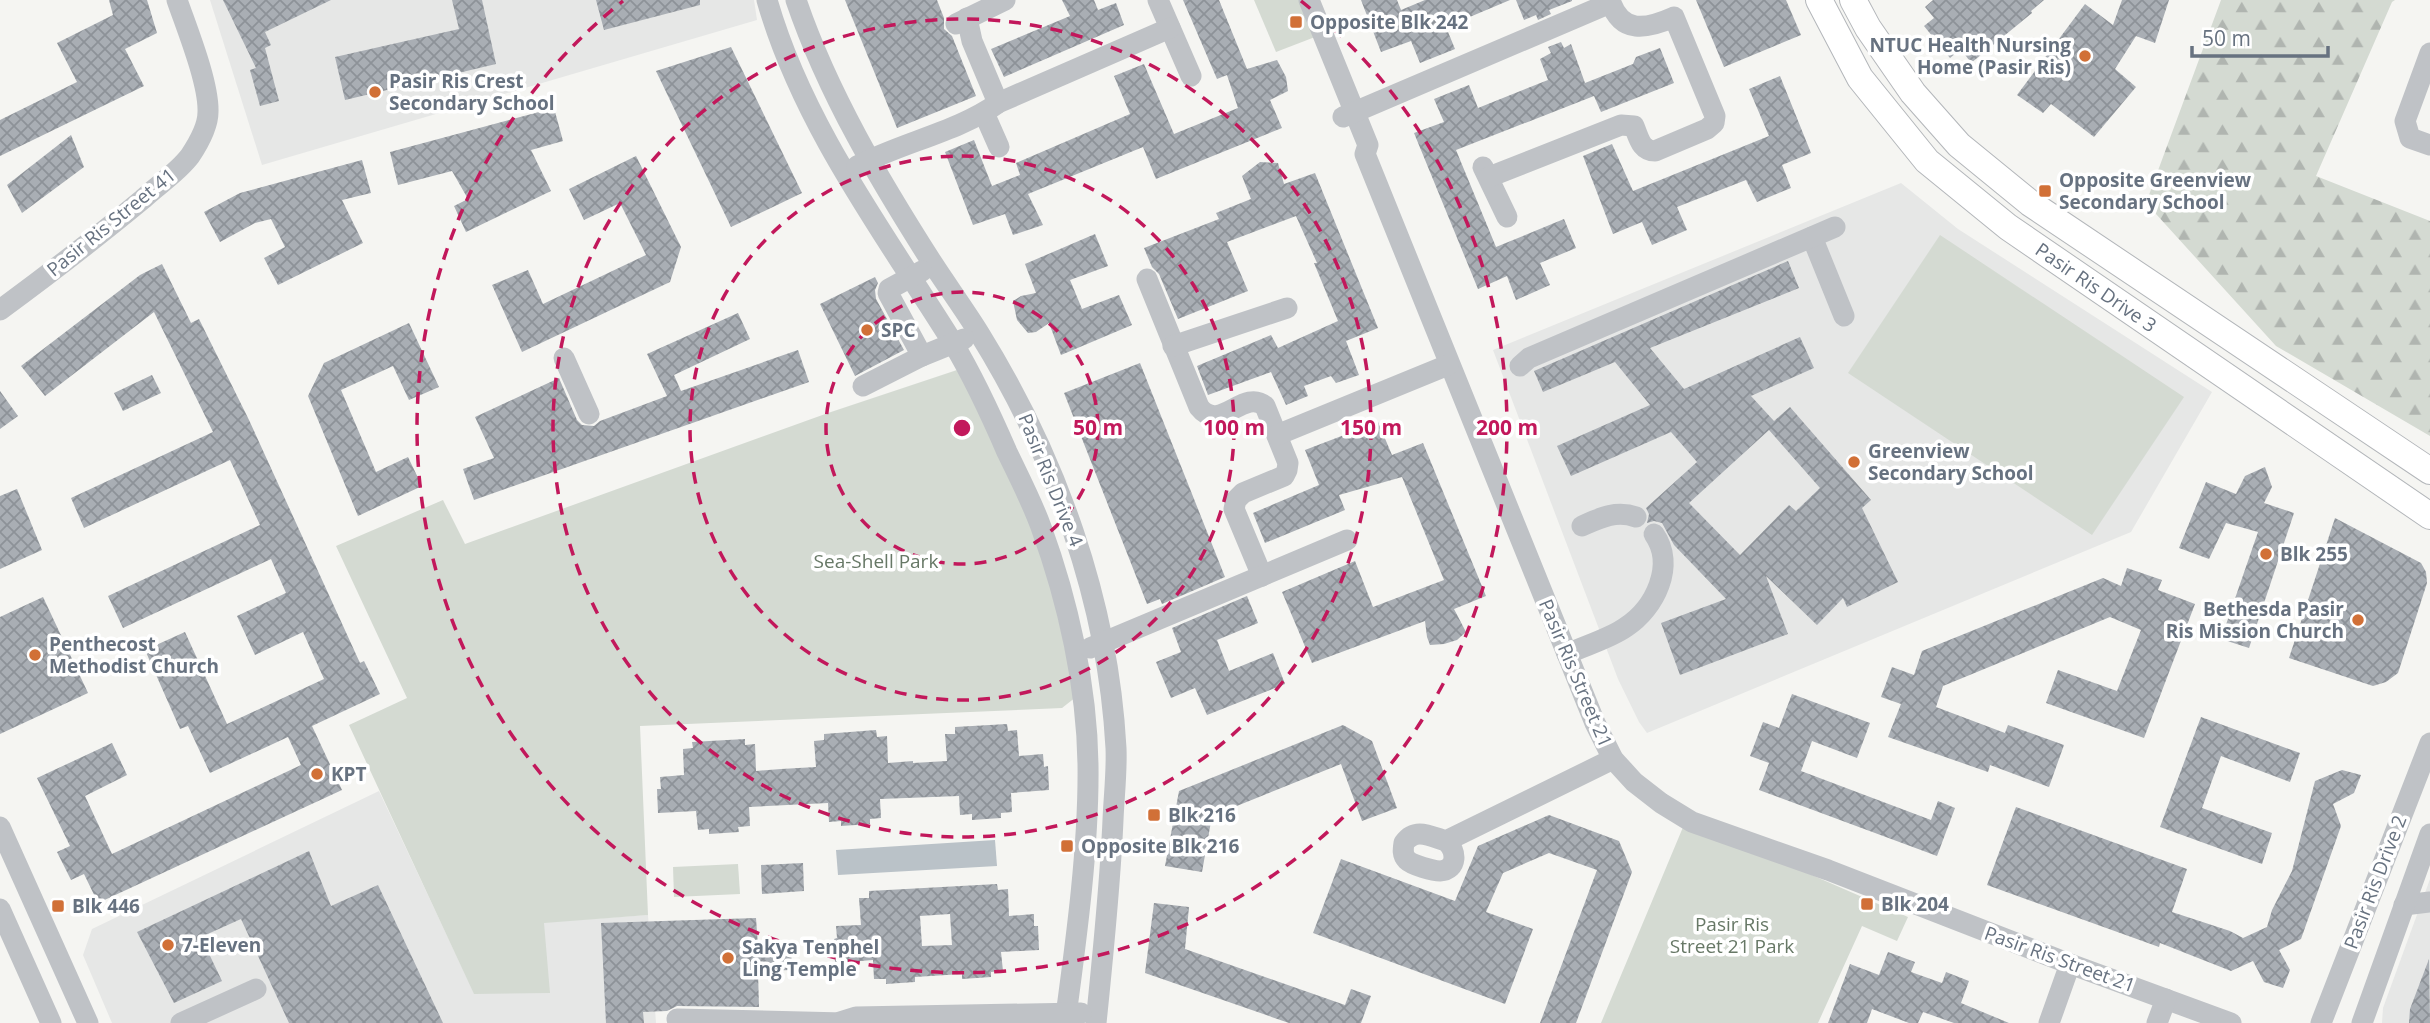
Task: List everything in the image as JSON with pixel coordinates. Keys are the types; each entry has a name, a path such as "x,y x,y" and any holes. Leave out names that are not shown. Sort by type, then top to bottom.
{"main road":[{"name":"Pasir Ris Drive 3","path":"1819,0 1860,78 1927,161 2008,227 2430,516"},
{"name":"Pasir Ris Drive 3","path":"1853,0 1868,28 1913,93 1959,145 2020,194 2430,471"}],"street":[{"name":"Pasir Ris Street 41","path":"0,310 99,235 189,158 202,135 209,114 192,42 177,0"},
{"name":"Pasir Ris Drive 4","path":"767,0 773,22 807,100 846,172 910,278 954,344 987,407 1040,525 1062,589 1084,713 1088,764 1084,852 1066,1018"},
{"name":"Pasir Ris Drive 4","path":"677,1019 764,1022 1096,1018 1110,881 1116,749 1104,643 1082,560 1069,521 1019,401 870,159 824,73 796,0"},
{"path":"999,147 972,41 961,21 1005,0"},
{"path":"1158,0 1191,76"},
{"name":"Pasir Ris Street 21","path":"1294,0 1347,115 1368,145 1364,154 1595,723 1613,759 1634,782 1692,822 1828,870 2231,1023"},
{"name":"Pasir Ris Street 21","path":"1309,0 1347,115"},
{"path":"1347,115 1610,2 1617,15 1636,26 1653,27 1674,18 1716,116 1714,123 1707,129 1655,151 1648,151 1643,147 1634,126 1621,125 1486,171 1507,217"},
{"path":"846,172 870,159 1170,28"},
{"path":"2430,53 2425,84 2405,121 2410,138 2430,145"},
{"path":"1520,366 1529,358 1835,227"},
{"path":"1812,237 1844,316"},
{"path":"922,356 888,293 889,289 933,264"},
{"path":"1147,279 1199,407 1205,415 1213,417 1252,401 1260,402 1265,406 1288,463 1284,476 1243,493 1236,500 1234,509 1262,576"},
{"path":"1174,346 1287,308"},
{"path":"863,386 978,332"},
{"path":"564,358 589,414"},
{"path":"1277,435 1448,365"},
{"path":"1582,526 1611,515 1624,513 1636,517"},
{"path":"1567,654 1626,628 1648,605 1664,571 1660,542 1654,534"},
{"path":"1075,654 1347,540"},
{"name":"Pasir Ris Drive 2","path":"2321,1023 2430,743"},
{"path":"1446,841 1613,759"},
{"path":"0,827 88,1023"},
{"name":"Pasir Ris Drive 2","path":"2362,1023 2430,834"},
{"path":"2404,905 2430,902"},
{"path":"0,909 51,1023"},
{"path":"2049,1023 2070,964"},
{"path":"181,1023 256,989"},
{"path":"2157,1023 2166,999"}],"shaded area":[{"name":"Pasir Ris Crest Secondary School","path":"210,0 754,0 757,20 262,165"},
{"name":"Greenview Secondary School","path":"1901,183 1958,229 2212,392 2131,532 1647,733 1618,679 1493,350"},
{"path":"379,791 474,993 544,922 648,915 656,1023 112,1023 83,955 92,929"},
{"path":"995,840 997,866 838,875 836,850"},
{"path":"2430,879 2430,1023 2382,1023 2383,1008"}],"green space":[{"path":"1254,0 1299,0 1315,37 1276,52"},
{"path":"2221,0 2395,0 2316,176 2430,221 2430,436 2276,346 2146,203"},
{"path":"1940,235 2184,397 2092,535 1848,373"},
{"name":"Sea-Shell Park","path":"960,369 1020,496 1048,572 1076,697 1062,708 640,726 648,915 544,923 550,993 474,994 349,725 407,698 336,546 443,500 465,544 828,413"},
{"name":"Pasir Ris Street 21 Park","path":"1686,820 1908,917 1897,941 1862,926 1818,1023 1601,1023"},
{"path":"738,864 740,894 674,897 673,867"}],"building":[{"path":"109,0 147,0 157,33 125,49 144,86 0,156 0,120 77,82 57,43 113,15"},
{"path":"223,0 331,0 265,32 271,45 265,48 279,101 260,106 250,70 256,68"},
{"path":"452,0 482,0 496,64 345,100 335,57 459,29"},
{"path":"596,0 700,0 700,5 604,30"},
{"path":"845,0 937,0 944,18 944,29 952,36 976,96 897,128"},
{"path":"1062,0 1094,0 1098,10 1116,3 1124,25 1004,77 991,49 1070,16"},
{"path":"1183,0 1219,0 1247,69 1277,60 1286,77 1288,91 1270,100 1282,128 1156,179 1143,147 1028,194 1043,225 1013,235 1005,214 973,225 945,152 974,140 992,186 1020,175 1016,163 1130,114 1114,76 1144,64 1174,134 1238,108 1227,75 1217,79"},
{"path":"1361,0 1397,0 1401,10 1425,0 1510,0 1446,27 1455,49 1420,63 1411,41 1381,52"},
{"path":"1516,0 1572,1 1549,10 1551,14 1538,20 1536,15 1524,20"},
{"path":"1696,0 1786,0 1801,35 1724,67"},
{"path":"1933,0 2044,0 1971,63 1961,49 1950,58 1924,26 1934,18 1925,7"},
{"name":"NTUC Health Nursing Home (Pasir Ris)","path":"2122,0 2169,0 2155,43 2136,36 2115,69 2136,87 2094,137 2051,104 2043,113 2017,95 2085,4 2113,25"},
{"path":"1561,42 1564,48 1571,44 1585,83 1633,64 1636,57 1660,48 1674,83 1601,112 1594,96 1456,150 1496,247 1564,219 1576,248 1540,263 1550,285 1516,300 1507,276 1478,289 1414,133 1444,122 1434,99 1469,85 1478,108 1548,80 1540,59 1551,53 1548,47"},
{"path":"731,47 802,193 731,227 656,71"},
{"path":"1780,76 1811,153 1782,165 1791,188 1757,202 1746,180 1677,207 1687,230 1652,245 1642,222 1613,234 1583,156 1612,144 1633,191 1769,136 1749,89"},
{"path":"554,108 563,141 531,150 551,191 466,232 454,206 468,199 452,171 398,185 390,152"},
{"path":"71,135 84,167 22,213 7,185"},
{"path":"636,156 681,247 670,282 522,352 492,285 528,270 543,304 646,255 620,203 584,220 569,189"},
{"path":"362,160 371,193 342,200 363,243 278,285 264,258 285,247 271,219 255,223 220,242 204,212 240,193"},
{"path":"1260,162 1278,163 1284,184 1315,173 1378,328 1346,341 1359,375 1336,383 1331,376 1304,386 1308,396 1286,405 1271,372 1208,395 1197,366 1271,335 1278,348 1338,321 1296,216 1227,242 1248,291 1178,319 1159,274 1152,267 1144,248 1219,219 1216,213 1251,199 1242,176"},
{"path":"1095,234 1108,266 1070,280 1082,309 1119,295 1132,325 1061,355 1049,323 1036,332 1028,333 1017,320 1013,301 1036,293 1025,264"},
{"path":"1788,261 1799,288 1650,348 1684,389 1800,337 1814,368 1751,396 1774,421 1790,407 1871,500 1862,508 1898,582 1847,607 1843,598 1817,625 1766,576 1788,634 1680,675 1661,623 1726,599 1674,545 1662,523 1647,523 1649,514 1646,508 1697,462 1671,432 1571,476 1557,446 1650,405 1615,362 1543,392 1534,371","holes":["1769,430 1820,488 1796,511 1789,505 1740,555 1689,503"]},
{"path":"162,264 191,323 199,319 249,420 360,663 364,661 380,694 312,726 342,790 98,903 84,874 71,880 57,852 70,846 37,778 112,743 127,775 85,796 112,854 301,765 288,737 210,773 188,726 180,729 145,650 185,632 227,724 324,679 303,632 255,655 237,616 286,593 271,559 123,628 108,596 260,525 230,460 84,528 71,498 213,432 154,312 45,396 21,366 140,275"},
{"name":"SPC","path":"875,277 878,283 875,290 876,299 904,350 855,376 820,304"},
{"path":"738,313 750,339 674,375 681,391 798,350 809,382 474,500 463,469 494,458 475,417 559,378 577,420 582,425 594,426 600,421 667,396 647,354"},
{"path":"409,323 439,387 409,400 393,366 341,390 376,472 408,457 422,486 358,516 308,396 324,363"},
{"path":"1140,363 1225,577 1162,604 1160,599 1147,604 1064,393"},
{"path":"152,375 161,393 123,411 114,393"},
{"path":"0,391 18,416 0,429"},
{"path":"1378,422 1392,455 1423,443 1486,596 1454,609 1466,632 1457,640 1430,645 1425,621 1312,663 1282,592 1355,561 1373,607 1444,580 1402,477 1339,495 1345,510 1265,543 1253,513 1319,485 1305,450"},
{"name":"Blk 255","path":"2265,467 2272,487 2264,503 2294,513 2249,648 2221,639 2258,532 2226,523 2209,559 2179,548 2206,482 2236,494 2245,476"},
{"path":"17,489 42,550 0,569 0,496"},
{"name":"Bethesda Pasir Ris Mission Church","path":"2335,518 2421,563 2426,572 2427,583 2398,673 2386,682 2373,686 2289,658"},
{"path":"2127,568 2162,580 2158,590 2195,604 2144,738 2046,703 2058,670 2117,691 2141,630 2110,617 1943,686 1936,707 2005,733 2008,725 2064,745 2049,787 1990,765 1988,772 1888,737 1901,704 1881,697 1892,667 1914,675 1922,651 2103,578 2121,586"},
{"path":"1247,596 1258,623 1217,640 1229,671 1273,653 1285,684 1207,715 1195,688 1171,698 1156,662 1181,652 1172,628"},
{"name":"Penthecost Methodist Church","path":"43,597 88,693 0,734 0,617"},
{"path":"1792,694 1870,723 1857,758 1812,741 1801,771 1931,820 1938,801 1955,808 1937,856 1759,790 1769,763 1750,756 1763,722 1779,728"},
{"path":"2201,717 2300,753 2290,782 2221,756 2202,808 2272,833 2262,864 2160,827"},
{"path":"1007,724 1008,731 1017,730 1019,756 1043,754 1044,767 1048,766 1049,790 1011,793 1012,812 1001,813 1001,818 972,820 972,814 960,815 959,796 880,799 881,818 870,819 870,824 841,826 841,821 829,822 828,803 749,807 750,826 738,827 739,832 709,834 709,829 698,830 696,811 658,813 657,789 661,789 660,777 684,775 683,749 693,748 692,742 745,739 745,745 755,744 756,771 816,767 814,741 824,740 824,734 876,730 877,737 887,736 888,763 913,763 947,761 945,734 955,734 955,727"},
{"path":"1343,725 1372,741 1397,808 1362,821 1341,764 1212,816 1202,872 1165,866 1179,791"},
{"path":"2342,770 2361,775 2354,793 2333,804 2341,826 2301,939 2279,950 2290,970 2283,988 2264,982 2253,961 2231,971 2160,943 2159,947 1987,885 2016,807 2187,869 2172,912 2230,931 2243,938 2267,927 2272,910 2292,871 2315,781"},
{"path":"1549,815 1619,841 1632,872 1576,1023 1540,1023 1597,870 1549,853 1503,873 1486,912 1533,929 1505,1004 1313,933 1341,859 1455,901 1478,846"},
{"path":"309,851 331,906 378,885 443,1023 289,1023 241,919 201,937 222,981 174,1003 137,932"},
{"path":"803,863 804,891 762,894 761,865"},
{"path":"997,884 998,890 1008,889 1009,916 1034,914 1034,926 1038,926 1039,950 1001,952 1003,971 991,972 991,977 962,979 962,974 915,977 915,982 886,984 886,979 874,979 873,960 835,963 836,926 861,925 859,898 869,898 869,891","holes":["950,914 952,945 922,946 920,916"]},
{"path":"1154,903 1189,907 1185,949 1345,1005 1351,989 1371,996 1361,1023 1289,1023 1145,973"},
{"path":"756,918 758,946 791,945 792,970 758,971 759,1007 677,1006 667,1011 643,1012 644,1023 606,1023 601,923"},
{"path":"1888,952 1915,962 1911,972 1942,983 1946,972 1969,981 1961,1003 2009,1023 1954,1023 1923,1012 1918,1023 1909,1023 1872,1009 1867,1023 1828,1023 1850,964 1879,975"},
{"path":"2429,959 2430,1023 2409,1023 2410,1009"}],"place":[{"name":"Opposite Blk 242","path":"1296,22"},
{"name":"NTUC Health Nursing Home (Pasir Ris)","path":"2085,56"},
{"name":"Pasir Ris Crest Secondary School","path":"375,92"},
{"name":"Opposite Greenview Secondary School","path":"2045,191"},
{"name":"SPC","path":"867,330"},
{"name":"Greenview Secondary School","path":"1854,462"},
{"name":"Blk 255","path":"2266,554"},
{"name":"Bethesda Pasir Ris Mission Church","path":"2358,620"},
{"name":"Penthecost Methodist Church","path":"35,655"},
{"name":"KPT","path":"317,774"},
{"name":"Blk 216","path":"1154,815"},
{"name":"Opposite Blk 216","path":"1067,846"},
{"name":"Blk 204","path":"1867,904"},
{"name":"Blk 446","path":"58,906"},
{"name":"7-Eleven","path":"168,945"},
{"name":"Sakya Tenphel Ling Temple","path":"728,958"}]}
